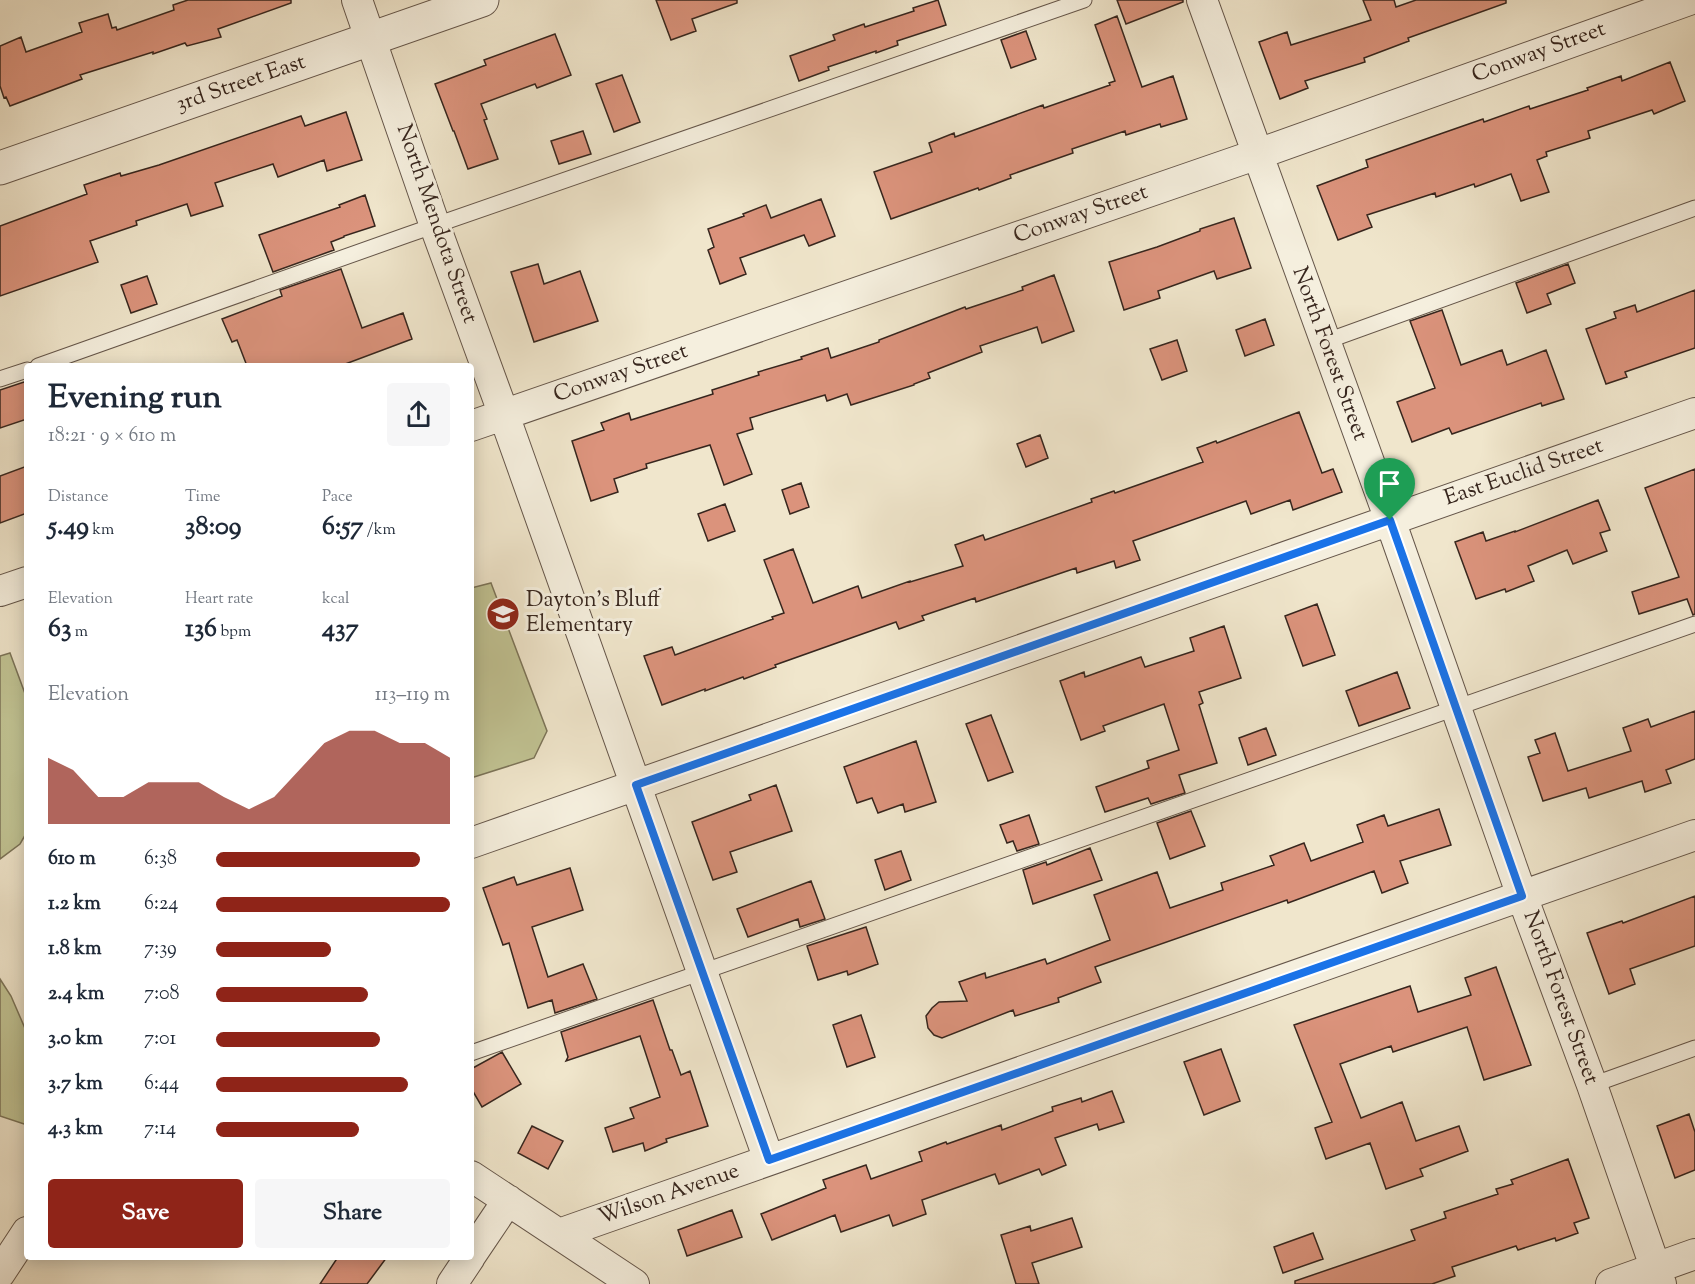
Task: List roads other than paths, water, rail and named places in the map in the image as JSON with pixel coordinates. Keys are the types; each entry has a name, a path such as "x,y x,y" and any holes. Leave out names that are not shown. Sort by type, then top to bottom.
{"street":[{"name":"North Mendota Street","path":"357,0 435,226 769,1160"},
{"name":"3rd Street East","path":"0,168 482,0"},
{"name":"North Forest Street","path":"1202,0 1390,520 1522,896 1592,1085 1658,1276"},
{"name":"Conway Street","path":"474,425 1258,154 1689,0"},
{"name":"East Euclid Street","path":"474,842 1695,413"},
{"path":"0,591 24,583"},
{"name":"Wilson Avenue","path":"559,1234 1695,835"},
{"path":"474,1178 634,1284"},
{"path":"474,1250 508,1200"},
{"path":"0,1273 24,1237"},
{"path":"1611,1284 1658,1276 1695,1254"},
{"path":"452,1284 467,1260"}],"lane":[{"path":"47,363 1084,0"},
{"path":"1324,342 1695,208"},
{"path":"0,380 24,371"},
{"path":"474,1052 1695,624"},
{"path":"1592,1085 1695,1048"}],"place":[{"name":"Dayton's Bluff Elementary","path":"503,614"}]}
